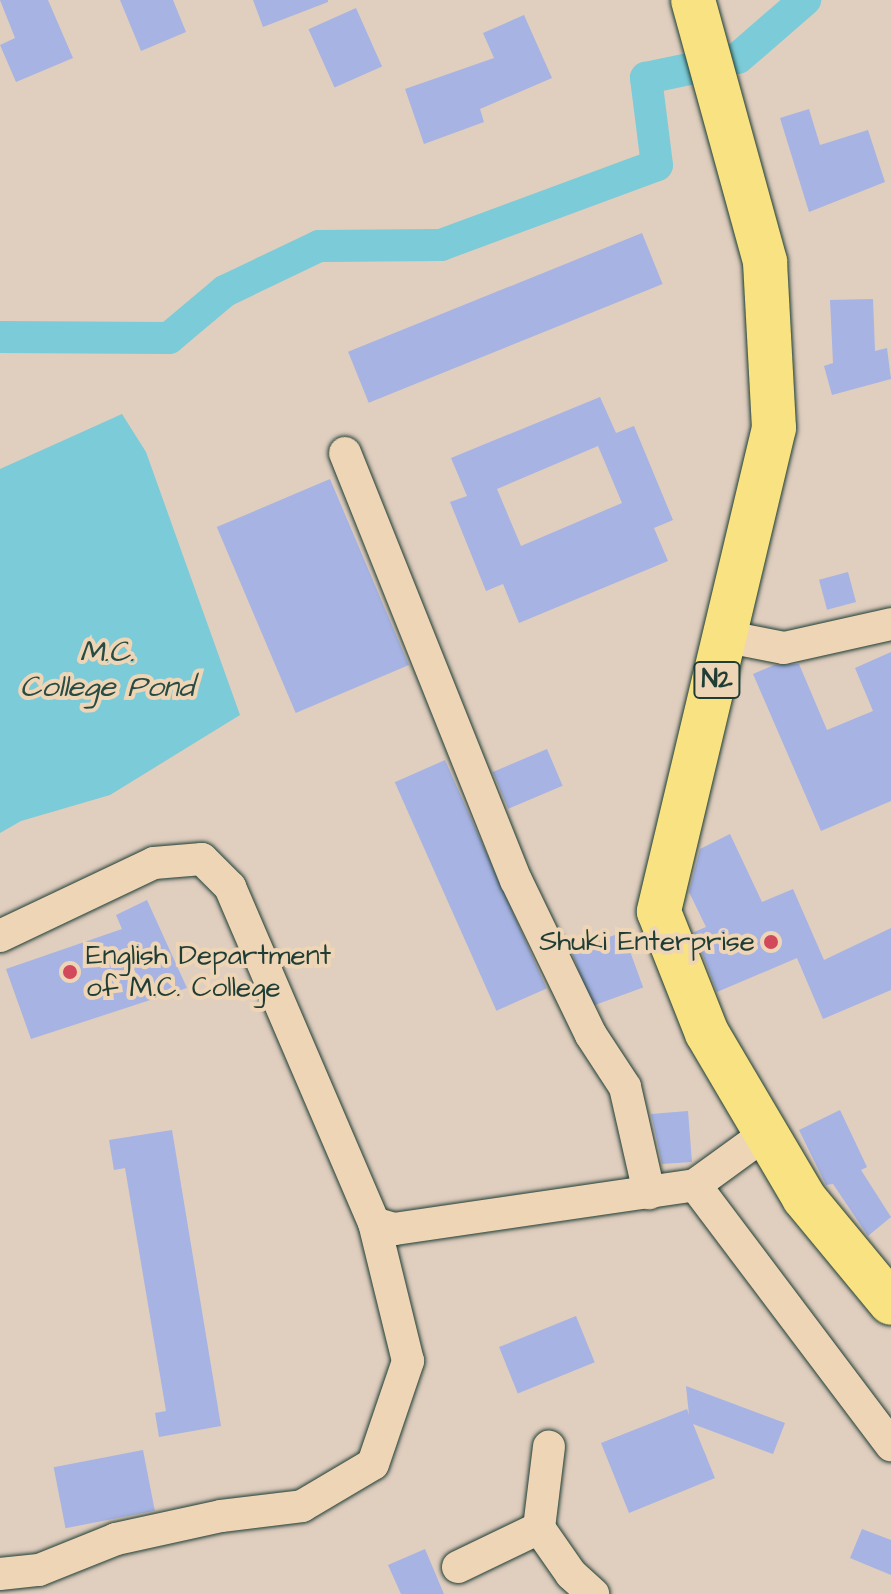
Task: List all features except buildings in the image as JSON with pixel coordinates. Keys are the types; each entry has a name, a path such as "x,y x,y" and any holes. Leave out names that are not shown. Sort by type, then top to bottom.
{"highway":[{"name":"N2","path":"693,0 765,262 773,413 728,637 659,912 707,1033 768,1132 804,1198 891,1303"}],"street":[{"path":"345,453 516,880 591,1035 625,1087 649,1193"},
{"path":"728,637 784,648 891,624"},
{"path":"0,936 154,863 202,859 230,887 374,1223 408,1361 373,1464 302,1506 131,1536 39,1570 0,1574"},
{"path":"374,1223 420,1229 695,1185 768,1132"},
{"path":"695,1185 891,1445"},
{"path":"549,1447 539,1528 571,1574 593,1594"},
{"path":"458,1567 539,1528"}],"water":[{"name":"M.C. College Pond","path":"122,414 146,452 240,715 110,795 21,821 0,833 0,469"}],"waterway":[{"path":"738,58 805,0"},
{"path":"0,337 169,338 225,291 319,246 441,245 657,165 646,78 694,68"}],"place":[{"name":"Shuki Enterprise","path":"771,942"},
{"name":"English Department of M.C. College","path":"70,972"}]}
